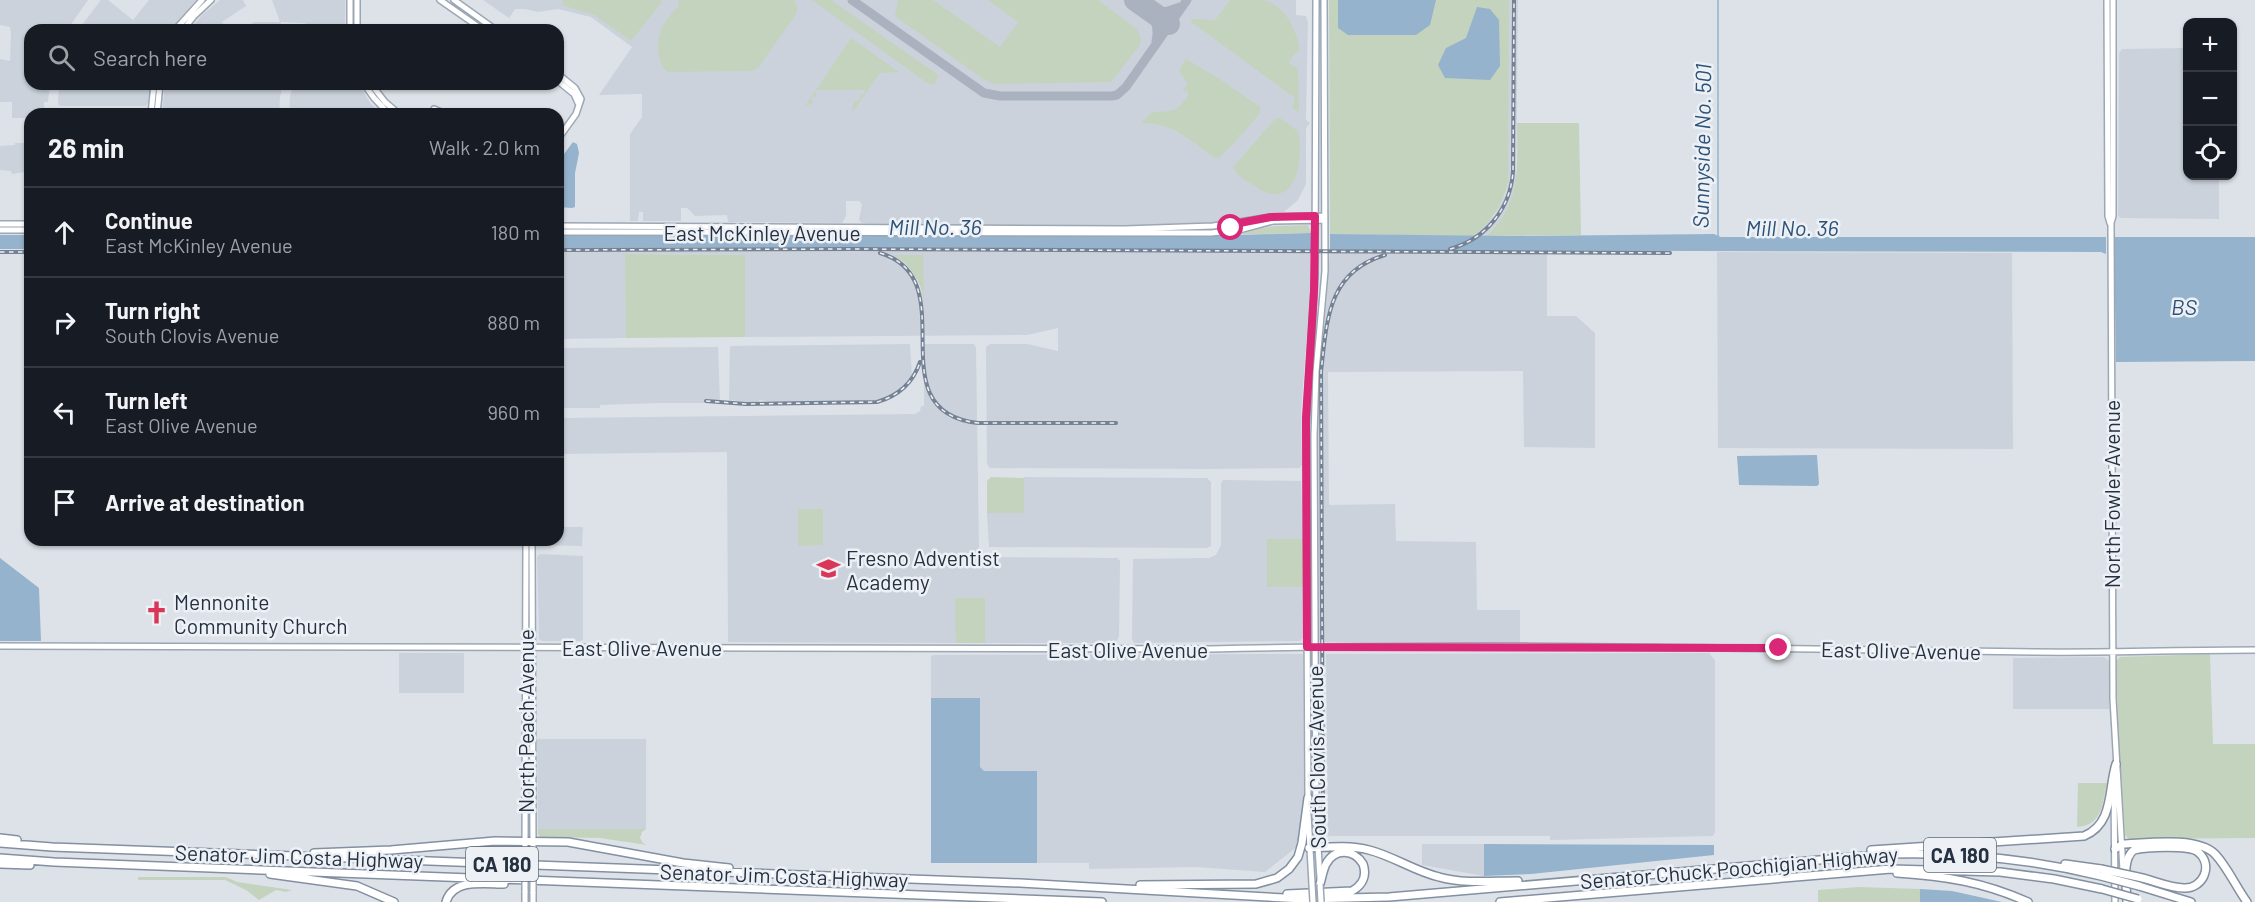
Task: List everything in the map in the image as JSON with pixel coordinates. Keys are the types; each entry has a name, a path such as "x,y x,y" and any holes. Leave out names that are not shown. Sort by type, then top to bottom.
{"highway":[{"path":"1818,858 1880,849 2084,836 2097,829 2104,819 2116,764"},
{"path":"1068,885 1247,884 1273,880 1286,872 1298,857 1308,798"},
{"path":"0,838 112,849"},
{"path":"227,854 367,851 476,842 585,843 683,863 776,874"},
{"name":"Senator Jim Costa Highway","path":"0,843 227,854 1068,885 1303,899 1370,898 1568,881"},
{"path":"2115,849 2123,844 2187,843 2206,848 2220,860 2247,902"},
{"path":"1313,848 1349,846 1369,850 1420,871 1458,880 1568,881"},
{"path":"2101,872 2138,877 2187,888 2197,885 2202,880 2205,866 2201,855 2192,849 2134,850 2128,855 2127,861 2125,902"},
{"path":"1224,895 1348,892 1361,884 1365,874 1363,864 1350,852 1338,853 1327,863 1316,884"},
{"name":"Senator Chuck Poochigian Highway","path":"1568,881 1818,858 1906,853 1966,855 2101,872 2191,902"},
{"name":"Senator Jim Costa Highway","path":"0,858 1009,898"},
{"path":"0,864 86,863"},
{"path":"226,868 346,884 368,890 394,902"},
{"name":"Senator Chuck Poochigian Highway","path":"1500,902 1858,871 1917,868 1988,871 2037,877 2102,889 2147,902"},
{"path":"1858,871 1963,880 1996,888 2028,902"},
{"path":"446,902 452,891 467,885 637,884"},
{"path":"1533,902 1571,896"},
{"path":"1009,898 1051,902"},
{"name":"CA 180","path":"1009,898 1102,902"}],"main road":[{"path":"181,24 202,0"},
{"path":"188,24 211,0"},
{"path":"350,0 350,24"},
{"path":"357,0 357,24"},
{"path":"440,0 474,24"},
{"path":"454,0 488,24"},
{"name":"South Clovis Avenue","path":"1316,0 1315,247 1306,418 1308,798 1316,884 1322,902"},
{"name":"South Clovis Avenue","path":"1313,848 1316,815 1314,421 1325,247 1324,0"},
{"name":"North Fowler Avenue","path":"2108,0 2112,652 2116,764 2115,902"},
{"name":"North Fowler Avenue","path":"2110,223 2113,216 2113,0"},
{"path":"564,78 573,85 580,95 580,104 576,114 564,131"},
{"path":"564,85 577,98 576,114"},
{"path":"152,108 153,90"},
{"path":"158,108 159,90"},
{"path":"369,90 384,108"},
{"path":"375,90 392,108"},
{"path":"2108,109 2110,144 2113,145"},
{"name":"East McKinley Avenue","path":"564,232 778,233 853,230 1125,229 1234,224 1271,217 1325,218"},
{"name":"East McKinley Avenue","path":"564,226 773,226 853,230 1193,233 1233,231 1273,221 1315,218"},
{"path":"0,224 24,226"},
{"path":"1193,233 1231,228 1234,224"},
{"path":"733,233 769,229 773,226"},
{"path":"778,233 782,229 827,227"},
{"path":"0,230 24,228"},
{"name":"North Peach Avenue","path":"529,546 532,550 529,841 533,855 533,902"},
{"name":"North Peach Avenue","path":"525,902 525,855 529,841 532,800 526,763 530,647 529,546"},
{"name":"East Olive Avenue","path":"0,646 1190,649 1718,647 2112,652 2255,650"},
{"path":"1308,764 1312,767 1312,799 1316,815"},
{"name":"North Fowler Avenue","path":"2116,764 2125,902"},
{"name":"South Clovis Avenue","path":"1313,902 1316,884"}],"shaded area":[{"path":"0,0 88,0 71,24 24,24 24,90 49,90 48,102 44,102 44,108 24,108 24,118 12,118 12,102 0,102 0,59 10,61 11,32 10,27 0,25"},
{"path":"101,0 108,0 133,20 149,0 196,0 176,24 83,24"},
{"path":"220,0 243,0 246,6 222,22 224,24 194,24"},
{"path":"272,0 345,0 345,24 281,22 281,24 251,24 280,22"},
{"path":"483,0 1296,0 1296,15 1306,16 1308,22 1306,120 1310,123 1306,128 1306,184 1298,200 1284,212 1218,222 1128,226 888,226 862,223 859,220 862,204 859,201 846,201 846,216 842,223 728,222 727,215 695,216 687,208 681,208 681,221 643,221 643,212 639,212 638,221 630,221 630,134 642,117 642,94 599,95 632,47 591,17 558,9 538,12 515,9 509,18"},
{"path":"1508,0 1518,0 1516,183 1510,204 1499,222 1486,236 1473,236 1494,216 1506,193 1508,183"},
{"path":"2183,48 2183,180 2219,180 2219,219 2120,218 2118,215 2119,53 2122,49"},
{"path":"59,90 149,90 148,104 145,106 60,106 58,104"},
{"path":"164,90 282,90 279,108 163,108"},
{"path":"292,90 362,90 376,108 289,108"},
{"path":"15,143 24,143 24,172 12,174 11,171 0,170 0,146 15,145"},
{"path":"873,247 1311,250 1301,412 1302,465 1299,468 990,468 987,464 986,347 990,344 1027,344 1058,351 1058,328 1027,335 745,337 745,255 626,254 626,338 564,339 564,248","holes":["895,255 923,255 923,295 914,274"]},
{"path":"1330,250 1547,251 1547,316 1576,316 1595,333 1595,448 1524,447 1523,371 1328,372 1329,505 1395,504 1396,541 1476,542 1477,610 1520,610 1520,642 1321,642 1319,640 1318,414"},
{"path":"1717,252 2012,253 2013,449 1718,448"},
{"path":"910,344 912,377 897,393 881,400 779,403 759,400 759,403 754,403 729,400 730,346"},
{"path":"924,344 974,344 976,348 979,550 983,555 990,557 1117,558 1120,561 1119,636 1116,643 985,643 985,598 956,598 956,643 728,642 727,452 564,454 564,418 915,414 920,411 921,406 924,406"},
{"path":"718,347 720,403 659,403 600,405 600,408 564,408 564,348"},
{"path":"1024,477 1207,478 1211,482 1211,546 1207,548 989,547 987,513 1024,513"},
{"path":"1223,480 1301,481 1303,539 1267,539 1267,587 1303,587 1303,638 1300,641 1134,643 1132,639 1133,559 1209,558 1216,555 1221,545 1221,483"},
{"path":"564,527 583,527 582,546 564,546"},
{"path":"540,554 583,556 583,639 581,641 542,641 539,639 537,557"},
{"path":"399,653 464,653 464,693 399,693"},
{"path":"1709,653 1715,660 1715,832 1713,836 1550,840 1550,836 1328,836 1326,654"},
{"path":"1303,654 1304,799 1298,846 1265,872 1196,867 1089,869 1089,863 1037,863 1037,772 984,771 980,768 980,699 931,698 931,657 933,655"},
{"path":"2104,657 2109,661 2109,709 2013,709 2013,658"},
{"path":"537,739 646,739 646,829 538,829"},
{"path":"1422,844 1484,844 1484,876 1422,865"}],"green space":[{"path":"563,0 660,0 662,2 631,41 595,15 562,5"},
{"path":"679,0 794,0 797,13 758,68 752,71 668,72 664,69 658,53 658,40 664,25 678,8"},
{"path":"812,0 831,0 934,72 938,76 934,85 927,83"},
{"path":"898,0 933,0 1000,47 1018,22 988,0 1098,0 1137,29 1141,37 1140,45 1111,82 995,84 983,79 895,16"},
{"path":"1230,0 1264,0 1272,3 1289,20 1300,49 1289,63 1298,69 1299,112 1292,108 1295,98 1190,21 1193,19 1215,20"},
{"path":"1329,0 1509,0 1508,183 1495,212 1473,236 1330,234"},
{"path":"851,38 899,72 880,73 854,110 852,109 854,102 860,99 865,90 816,90 816,97 812,97 812,104 805,106"},
{"path":"1186,59 1260,107 1260,113 1219,158 1213,157 1172,129 1141,123 1152,112 1177,108 1188,96 1188,92 1182,90 1188,85 1179,70"},
{"path":"1280,118 1298,131 1299,162 1293,183 1286,190 1278,194 1267,193 1242,178 1233,167 1275,119"},
{"path":"1517,123 1579,123 1581,235 1486,236 1498,224 1512,198 1517,170"},
{"path":"1308,225 1311,233 1220,235 1275,226"},
{"path":"625,254 745,255 745,337 626,338"},
{"path":"894,255 923,255 924,299 914,274"},
{"path":"991,477 1024,478 1024,513 987,513 987,481"},
{"path":"798,509 823,509 823,545 798,546"},
{"path":"1267,539 1303,539 1303,587 1267,587"},
{"path":"955,598 985,598 985,643 956,643"},
{"path":"2210,654 2213,744 2255,744 2255,838 2129,839 2125,835 2116,661 2120,657"},
{"path":"2078,783 2107,783 2097,818 2086,825 2077,827"},
{"path":"538,829 646,829 640,838 647,845 600,838 540,837"},
{"path":"138,877 226,877 237,882 292,890 286,892 276,890 259,900 246,890 225,880 138,880"},
{"path":"1859,887 1920,889 1920,902 1818,902 1818,890"}],"water":[{"path":"1338,0 1436,0 1430,25 1416,35 1348,35 1338,28"},
{"path":"1477,7 1490,9 1499,20 1500,66 1490,80 1445,78 1438,65 1446,48 1466,38"},
{"path":"573,142 577,144 579,153 575,173 575,207 572,208 564,207 564,154"},
{"path":"1311,233 1311,250 873,247 564,248 564,235 1204,236"},
{"path":"1330,234 2106,237 2106,254 2101,252 1330,250"},
{"path":"0,235 24,235 24,249 0,249"},
{"name":"BS","path":"2114,237 2255,237 2255,361 2116,362"},
{"path":"1817,455 1819,484 1817,486 1739,485 1737,456"},
{"path":"0,558 39,588 41,641 0,641"},
{"path":"931,698 980,698 980,767 984,771 1037,771 1037,863 931,863"},
{"path":"1484,844 1714,845 1714,855 1531,874 1484,876"},
{"path":"1920,889 1952,891 2002,902 1920,902"}],"waterway":[{"name":"Sunnyside No. 501","path":"1718,0 1718,236"}],"taxiway":[{"path":"852,0 984,93 1000,96 1117,95 1126,87 1187,0"},
{"path":"1141,4 1154,20 1157,30 1156,41"},
{"path":"1148,8 1165,12 1180,7"}],"runway":[{"path":"1135,0 1169,24"}],"railway":[{"path":"1450,249 1475,238 1485,230 1502,209 1511,185 1514,0"},
{"path":"564,250 1670,253"},
{"path":"0,252 24,252"},
{"path":"880,253 905,267 918,289 922,315 924,371 931,395 947,413 978,423 1116,423"},
{"path":"1323,833 1321,372 1329,317 1333,301 1341,286 1351,273 1366,263 1385,255"},
{"path":"706,401 746,404 877,402 904,388 920,362"}],"place":[{"name":"Fresno Adventist Academy","path":"828,569"},
{"name":"Mennonite Community Church","path":"156,613"}],"route":[{"path":"1231,228 1234,224 1271,217 1315,216 1314,291 1306,418 1307,647 1779,648"}],"water label":[{"name":"Mill No. 36","path":"935,226"},
{"name":"Mill No. 36","path":"1792,227"}]}
